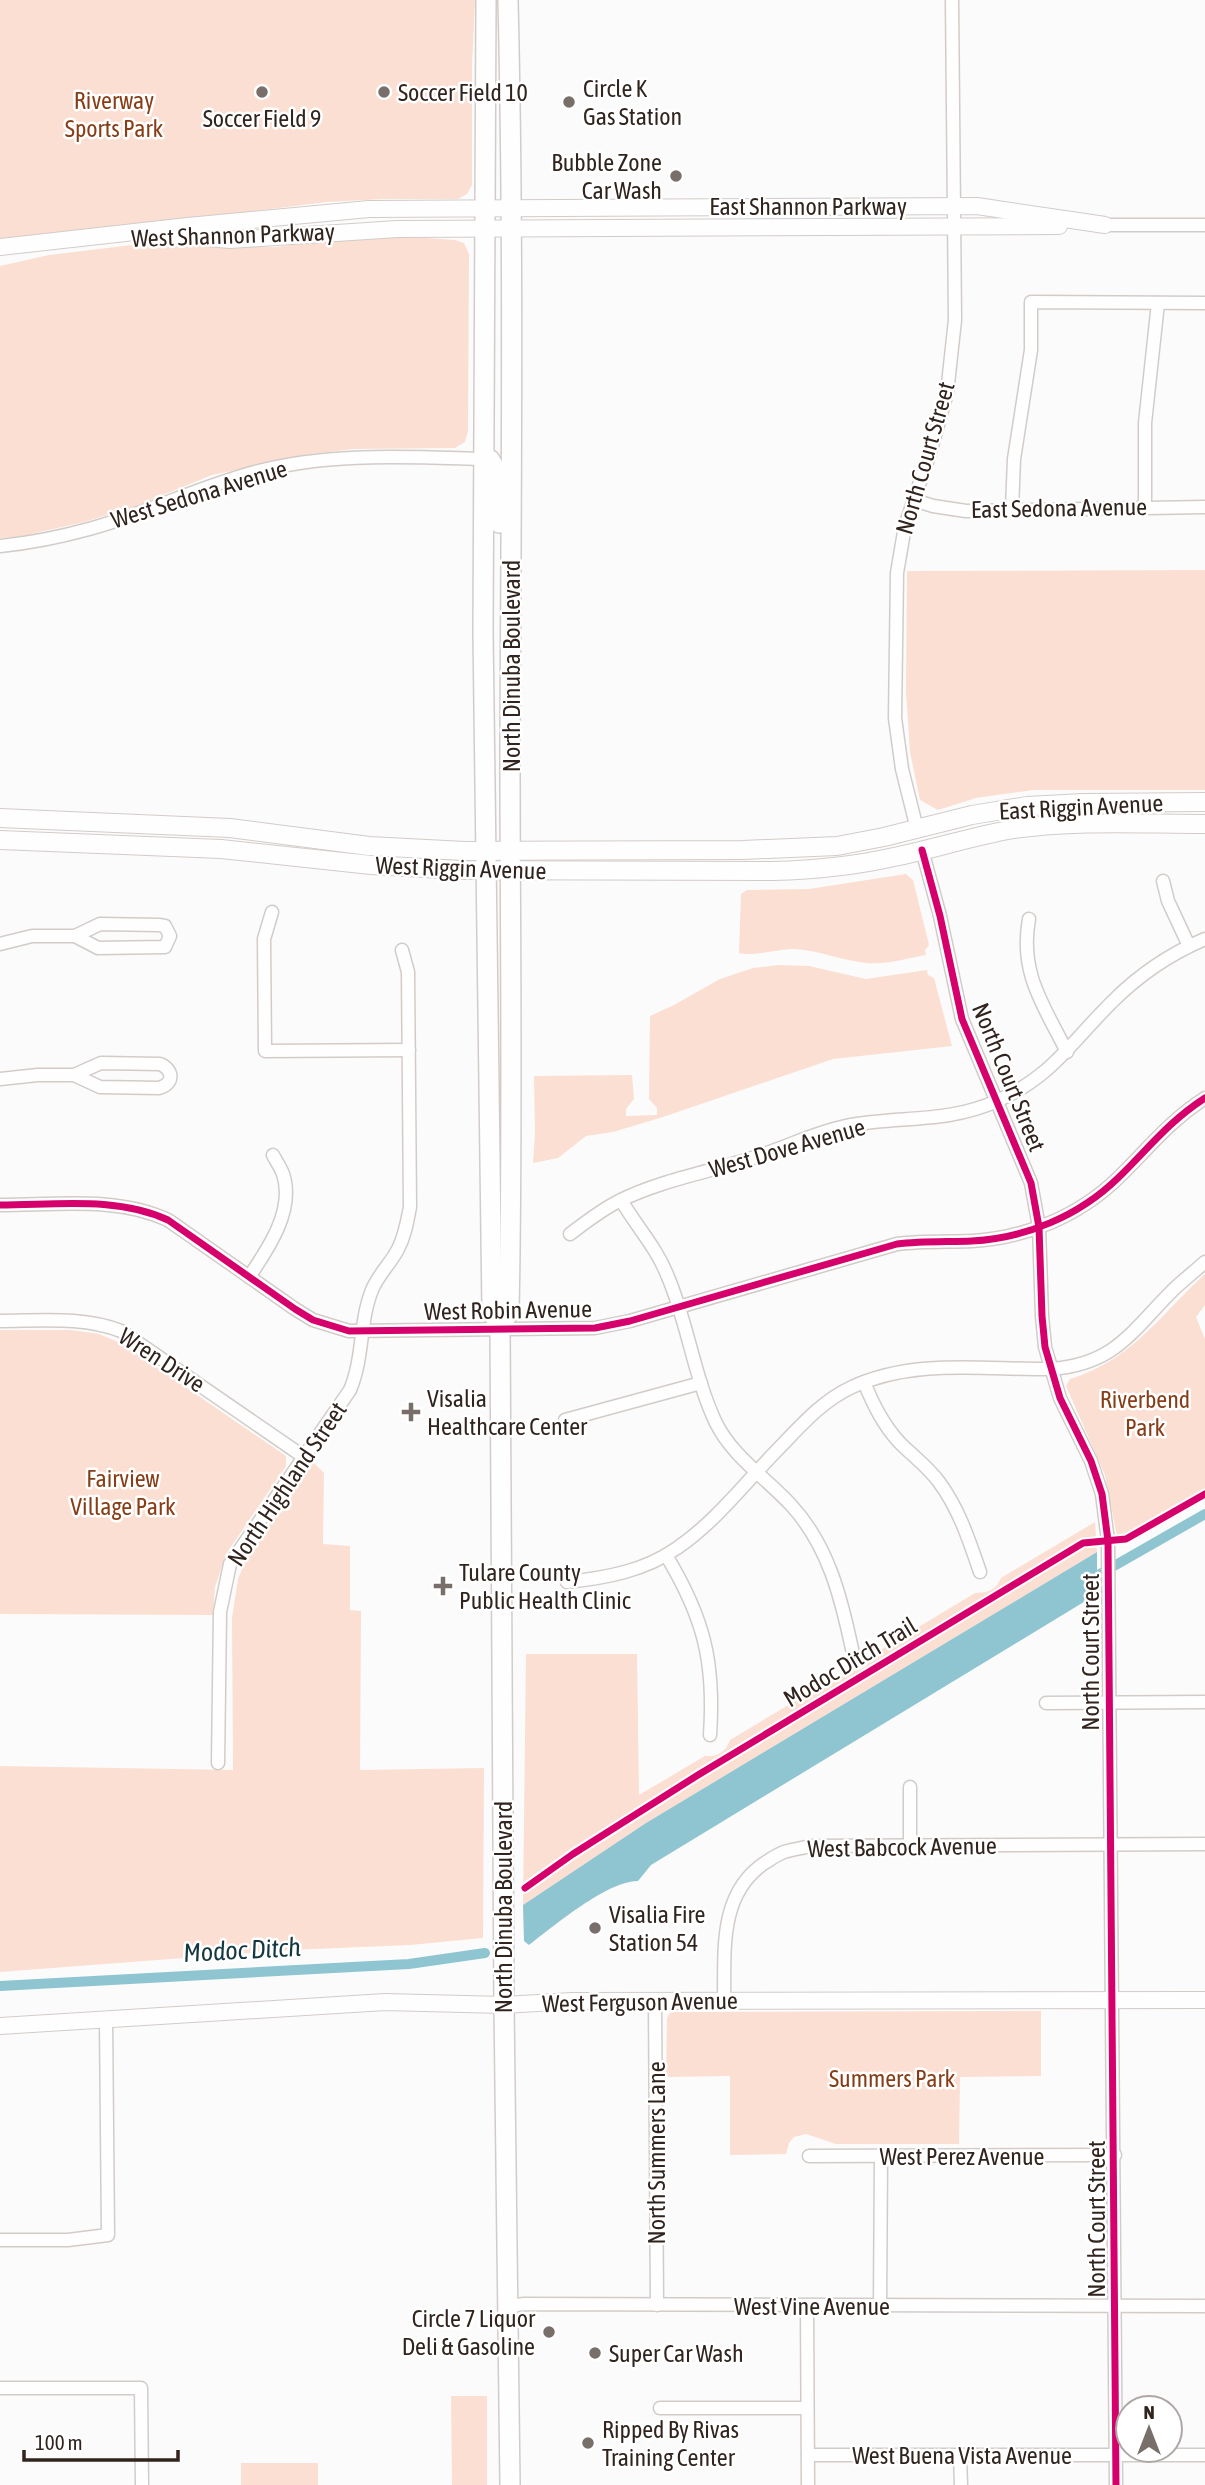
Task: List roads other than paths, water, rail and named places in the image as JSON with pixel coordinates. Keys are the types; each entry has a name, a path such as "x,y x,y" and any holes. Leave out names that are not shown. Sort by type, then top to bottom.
{"main road":[{"name":"North Dinuba Boulevard","path":"486,0 486,861 492,1311 500,1329 510,2485"},
{"path":"500,0 500,22 510,55"},
{"name":"North Dinuba Boulevard","path":"500,1329 509,1311 512,1163 512,456 508,0"},
{"path":"484,361 497,450 512,456"},
{"path":"484,459 489,460 497,472 499,538 511,571"},
{"name":"East Riggin Avenue","path":"917,829 1004,809 1083,803 1205,802"},
{"path":"922,850 928,837 970,825 1053,812 1083,803"},
{"name":"West Riggin Avenue","path":"0,818 263,831 486,861"},
{"name":"East Riggin Avenue","path":"922,850 983,835 1039,826 1205,824"},
{"path":"78,843 108,835 171,835 184,825"},
{"path":"773,871 896,847 912,842 917,836 917,829"},
{"name":"West Riggin Avenue","path":"510,861 795,849 851,844 917,829"},
{"name":"West Riggin Avenue","path":"0,840 221,849 371,865 510,861 773,871 863,863 922,850"}],"street":[{"name":"North Court Street","path":"917,829 902,769 895,705 897,573 905,526 940,418 956,320 952,0"},
{"path":"606,227 661,216 725,214 733,206"},
{"path":"732,227 737,219 747,215 807,215 847,206"},
{"name":"East Shannon Parkway","path":"511,208 977,206 1105,225"},
{"name":"West Shannon Parkway","path":"0,247 343,210 511,208"},
{"name":"East Shannon Parkway","path":"510,228 1205,225"},
{"name":"West Shannon Parkway","path":"0,258 51,248 159,235 253,239 360,230 510,228"},
{"path":"1012,509 1014,459 1031,351 1031,302 1205,303"},
{"path":"1145,507 1145,423 1158,303"},
{"name":"West Sedona Avenue","path":"0,547 89,529 218,483 257,471 299,463 393,457 484,459"},
{"name":"East Sedona Avenue","path":"914,500 966,511 1205,507"},
{"name":"North Court Street","path":"922,850 940,916 959,1007 1027,1171 1035,1202 1039,1227 1042,1316 1051,1369 1060,1398 1091,1461 1102,1494 1108,1549 1116,2394"},
{"path":"1163,881 1168,901 1189,946"},
{"path":"272,912 264,939 265,1051 409,1050"},
{"path":"1029,919 1025,940 1027,962 1034,985 1068,1052"},
{"path":"0,944 32,936 75,936 100,924 165,926 170,936 165,947 112,948 92,947 75,936"},
{"name":"West Dove Avenue","path":"570,1234 621,1200 834,1129 875,1122 945,1117 998,1101 1039,1077 1068,1052 1123,992 1161,963 1205,939"},
{"name":"North Highland Street","path":"219,1763 220,1612 230,1564 349,1390 359,1362 367,1305 373,1288 398,1250 405,1232 410,1207 409,1050 408,972 402,950"},
{"path":"0,1079 74,1075 101,1063 160,1064 167,1067 171,1080 167,1086 159,1088 100,1087 74,1075"},
{"name":"West Robin Avenue","path":"0,1205 110,1205 151,1212 168,1220 313,1320 333,1327 364,1332 595,1328 613,1326 897,1244 987,1239 1039,1227 1094,1198 1167,1126 1205,1098"},
{"path":"249,1277 268,1250 283,1212 283,1175 272,1154"},
{"path":"621,1200 661,1261 717,1425 735,1451 796,1511 821,1547 840,1596 852,1649"},
{"path":"567,1582 618,1575 666,1555 692,1537 812,1413 849,1388 884,1374 920,1368 1051,1369 1089,1361 1117,1347 1135,1332 1171,1292 1205,1262"},
{"name":"Wren Drive","path":"0,1321 88,1322 121,1331 304,1457"},
{"path":"864,1382 890,1431 929,1469 948,1495 967,1534 980,1572"},
{"path":"565,1420 701,1383"},
{"path":"666,1555 689,1596 706,1647 712,1689 710,1735"},
{"path":"1046,1703 1205,1702"},
{"path":"909,1846 910,1787"},
{"name":"West Babcock Avenue","path":"724,2000 725,1931 731,1906 741,1886 758,1867 782,1852 811,1846 1205,1844"},
{"name":"West Ferguson Avenue","path":"0,2026 385,2002 504,2005 572,2001 1205,2000"},
{"name":"North Summers Lane","path":"655,2001 657,2305"},
{"path":"0,2240 68,2240 108,2235 106,2020"},
{"name":"West Perez Avenue","path":"808,2156 1115,2155"},
{"path":"880,2306 881,2157"},
{"name":"West Vine Avenue","path":"509,2306 1205,2306"},
{"path":"807,2306 808,2485"},
{"path":"0,2388 141,2388 142,2485"},
{"path":"660,2408 807,2408"},
{"name":"West Buena Vista Avenue","path":"808,2455 1114,2454"},
{"name":"West Buena Vista Avenue","path":"1184,2455 1205,2455"},
{"path":"960,2456 961,2485"},
{"name":"North Court Street","path":"1116,2464 1116,2485"}],"water":[{"path":"1097,1552 1097,1594 651,1865 638,1881 611,1888 566,1916 529,1945 524,1941 523,1905 646,1823"}],"waterway":[{"name":"Modoc Ditch","path":"1086,1582 1205,1514"},
{"name":"Modoc Ditch","path":"0,1986 409,1964 485,1953"}],"place":[{"name":"Soccer Field 9","path":"262,92"},
{"name":"Soccer Field 10","path":"384,92"},
{"name":"Circle K Gas Station","path":"569,102"},
{"name":"Bubble Zone Car Wash","path":"676,176"},
{"name":"Visalia Healthcare Center","path":"411,1412"},
{"name":"Tulare County Public Health Clinic","path":"443,1586"},
{"name":"Visalia Fire Station 54","path":"595,1928"},
{"name":"Circle 7 Liquor Deli & Gasoline","path":"549,2332"},
{"name":"Super Car Wash","path":"595,2353"},
{"name":"Ripped By Rivas Training Center","path":"588,2443"}],"park label":[{"name":"Riverway Sports Park","path":"114,114"},
{"name":"Riverbend Park","path":"1145,1413"},
{"name":"Fairview Village Park","path":"123,1492"},
{"name":"Summers Park","path":"892,2078"}]}
